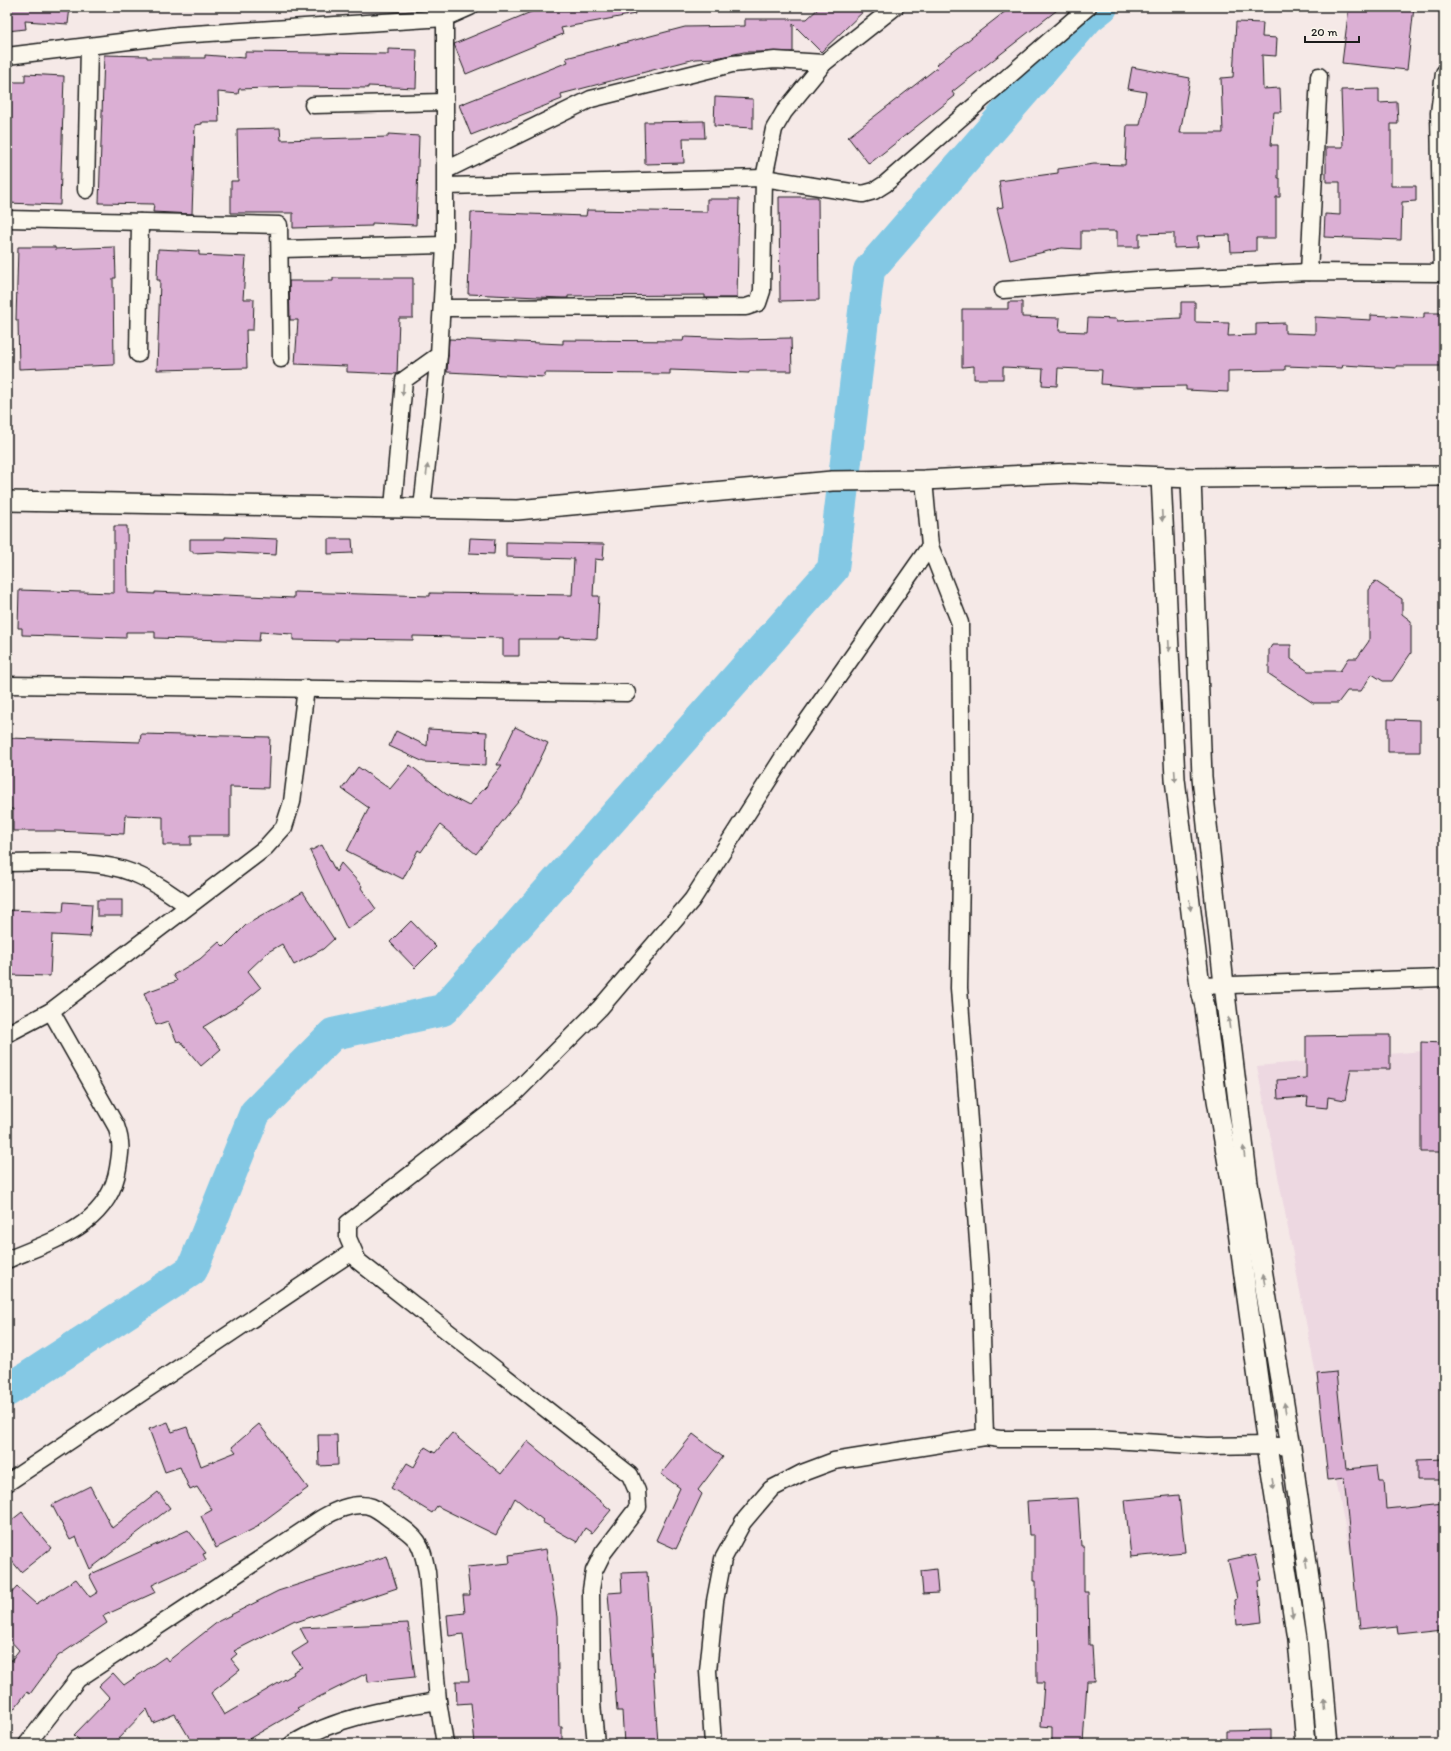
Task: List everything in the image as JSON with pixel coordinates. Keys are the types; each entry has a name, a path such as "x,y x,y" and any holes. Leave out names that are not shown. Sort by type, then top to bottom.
{"street":[{"path":"7,56 178,35 444,12 470,7"},
{"path":"442,308 753,306 760,299 762,291 764,178 774,129 784,112 824,63 895,7"},
{"path":"446,186 764,178 863,194 874,191 885,184 1088,7"},
{"path":"422,508 439,355 446,245 444,12"},
{"path":"86,190 89,47"},
{"path":"446,170 591,99 732,64 775,60 824,63"},
{"path":"1003,290 1137,280 1308,272 1443,273 1439,113 1444,73"},
{"path":"1308,272 1319,76"},
{"path":"313,105 444,102"},
{"path":"7,219 279,225 281,359"},
{"path":"138,354 140,222"},
{"path":"280,249 446,245"},
{"path":"393,508 404,380 439,355"},
{"path":"7,501 517,510 832,481 924,480 1070,473 1191,478 1444,476"},
{"path":"1161,477 1175,779 1200,986 1205,1007 1216,1100 1232,1187 1267,1445 1296,1639 1306,1744"},
{"path":"1191,478 1202,777 1224,985 1248,1183 1291,1447 1317,1636 1327,1744"},
{"path":"924,480 930,546 960,623 962,814 959,988 980,1268 985,1437"},
{"path":"596,1744 592,1704 591,1590 594,1571 603,1553 638,1507 637,1491 630,1475 358,1261 352,1252 348,1238 348,1222 515,1093 600,1008 692,900 796,737 930,546"},
{"path":"7,685 627,693"},
{"path":"7,1034 51,1010 265,848 284,827 292,802 306,688"},
{"path":"7,863 100,864 131,872 159,885 188,906"},
{"path":"1200,986 1444,978"},
{"path":"7,1260 62,1237 96,1214 110,1195 117,1178 122,1142 116,1126 51,1010"},
{"path":"7,1484 352,1252"},
{"path":"713,1744 708,1671 715,1601 723,1559 743,1522 771,1489 802,1473 834,1461 985,1437 1000,1439 1096,1439 1208,1446 1267,1445 1291,1447"},
{"path":"27,1744 78,1679 322,1518 338,1509 356,1506 372,1507 415,1536 423,1553 427,1572 438,1701 444,1744"},
{"path":"292,1744 334,1724 385,1709 438,1701"}],"shaded area":[{"path":"1444,1049 1444,1597 1359,1600 1257,1066"}],"building":[{"path":"7,7 70,7 68,24 25,21 26,29 7,31"},
{"path":"543,7 634,7 635,14 561,28 563,34 466,74 454,44"},
{"path":"820,7 868,7 821,52 793,24 793,52 744,52 716,58 695,59 561,94 562,99 471,135 459,105 568,62 566,58 685,27 745,26 745,19 807,19"},
{"path":"1011,7 1061,7 952,92 955,96 869,164 848,137 938,67 936,65"},
{"path":"1349,7 1414,7 1407,70 1342,63"},
{"path":"1236,22 1263,23 1262,37 1277,38 1276,56 1262,55 1263,89 1280,88 1281,112 1274,112 1271,145 1278,145 1278,178 1280,178 1280,197 1276,197 1276,238 1256,238 1256,251 1231,252 1230,235 1197,236 1198,247 1174,248 1174,233 1139,234 1139,247 1117,247 1117,231 1081,231 1081,249 1061,248 1010,260 997,208 1003,207 999,181 1058,173 1058,169 1094,164 1125,165 1127,125 1140,125 1146,92 1128,89 1132,67 1190,78 1180,133 1223,133 1221,78 1233,77"},
{"path":"388,49 417,50 416,88 368,86 368,88 295,87 239,89 238,94 218,92 219,122 202,122 202,124 195,125 192,214 153,212 154,204 99,203 104,55 147,56 147,58 205,58 205,55 245,58 245,52 388,54"},
{"path":"25,74 64,76 60,205 7,203 7,82 25,82"},
{"path":"1379,89 1379,103 1397,102 1398,124 1391,124 1391,186 1416,186 1416,201 1402,202 1401,240 1324,237 1325,214 1340,215 1340,182 1326,182 1326,147 1343,147 1341,90"},
{"path":"715,97 753,99 753,128 714,126"},
{"path":"704,121 705,138 683,138 684,163 645,164 644,122"},
{"path":"280,128 281,140 388,137 388,134 419,136 416,225 372,223 372,226 293,228 293,213 231,213 231,181 238,181 237,129"},
{"path":"779,197 818,197 819,300 780,301"},
{"path":"707,199 739,199 737,298 705,298 705,295 568,296 568,298 562,298 468,294 471,212 586,216 587,210 707,212"},
{"path":"18,247 55,247 55,249 115,247 116,278 113,278 114,365 19,369 18,320 16,320"},
{"path":"158,249 199,251 199,255 246,257 243,299 254,299 253,330 246,330 247,368 157,370 160,280 157,280"},
{"path":"333,278 413,278 413,318 399,318 397,374 347,372 347,366 295,364 298,320 290,320 289,281 333,281"},
{"path":"1008,302 1022,302 1022,317 1060,318 1059,331 1087,332 1088,318 1117,319 1117,321 1181,318 1181,302 1195,302 1195,322 1229,323 1228,336 1256,335 1256,324 1285,323 1285,333 1315,334 1315,317 1371,320 1371,315 1424,318 1424,313 1444,313 1444,366 1396,366 1396,368 1343,365 1342,368 1285,366 1285,370 1228,371 1228,392 1186,390 1186,386 1135,387 1101,384 1102,370 1058,368 1057,386 1042,385 1043,369 1003,367 1003,379 974,379 974,366 962,367 962,309 1008,309"},
{"path":"684,337 739,339 791,338 792,371 749,371 749,373 670,370 670,374 545,373 545,377 447,372 449,339 563,344 563,340 683,341"},
{"path":"114,526 127,526 128,593 155,594 155,592 294,598 294,592 430,596 430,593 572,595 574,559 506,557 506,542 604,544 603,560 595,559 593,596 599,596 597,639 559,637 559,639 519,639 519,656 503,656 503,638 413,636 413,640 293,640 293,634 260,632 259,641 155,638 155,632 126,632 126,638 22,635 22,628 18,628 19,590 114,593"},
{"path":"225,537 277,539 276,555 217,552 193,553 193,551 190,551 190,539 225,539"},
{"path":"470,538 495,539 494,554 469,553"},
{"path":"328,539 352,539 353,553 328,554"},
{"path":"1375,581 1402,599 1402,614 1411,621 1411,653 1392,681 1383,681 1372,674 1361,691 1347,691 1338,703 1313,703 1269,674 1269,650 1272,645 1291,645 1291,659 1308,671 1340,671 1349,658 1357,658 1369,641 1369,590"},
{"path":"1388,719 1420,720 1420,752 1388,752"},
{"path":"515,727 548,743 522,797 476,854 440,825 421,852 418,850 403,879 347,851 369,808 342,789 358,767 390,789 410,765 446,794 469,806 486,786 485,789 489,781 502,765 497,765"},
{"path":"428,729 487,732 486,765 424,762 389,746 396,731 427,746"},
{"path":"141,734 270,737 268,788 230,787 230,835 191,835 191,845 163,845 163,817 125,815 124,834 13,831 13,809 7,809 7,738 140,742"},
{"path":"322,845 336,872 341,863 362,886 361,888 376,909 347,929 310,851"},
{"path":"303,892 334,939 323,949 294,965 282,944 268,952 248,971 261,988 241,1004 203,1027 221,1049 201,1066 180,1041 177,1042 168,1021 156,1025 144,993 177,981 173,975 200,959 219,942 224,947 246,925"},
{"path":"97,900 122,900 122,916 97,916"},
{"path":"64,902 92,904 90,937 52,935 50,976 7,975 7,910 63,912"},
{"path":"411,921 436,947 415,968 390,942"},
{"path":"1390,1035 1390,1069 1351,1069 1345,1100 1328,1097 1327,1108 1307,1106 1308,1097 1278,1099 1277,1080 1306,1078 1306,1036"},
{"path":"1421,1042 1444,1043 1444,1152 1421,1152"},
{"path":"1336,1372 1346,1469 1377,1466 1379,1480 1384,1480 1386,1509 1444,1503 1444,1629 1398,1634 1397,1626 1359,1630 1344,1478 1328,1480 1317,1374"},
{"path":"168,1422 172,1432 187,1427 201,1466 236,1452 232,1447 259,1424 308,1488 258,1525 259,1526 216,1548 201,1516 212,1510 197,1487 190,1490 180,1467 165,1472 149,1429"},
{"path":"452,1433 501,1474 527,1441 611,1510 592,1533 585,1528 577,1542 542,1522 543,1520 515,1498 496,1535 437,1506 432,1513 391,1488 407,1463 414,1467 425,1447 435,1453"},
{"path":"693,1434 723,1457 698,1490 702,1494 676,1549 656,1540 680,1488 661,1474"},
{"path":"318,1435 337,1435 338,1465 319,1466"},
{"path":"1444,1459 1444,1480 1417,1480 1417,1460"},
{"path":"90,1486 112,1528 158,1492 170,1508 90,1569 76,1537 70,1540 52,1505"},
{"path":"1179,1495 1185,1552 1131,1557 1125,1500"},
{"path":"1078,1498 1081,1546 1084,1546 1084,1592 1088,1592 1089,1645 1092,1645 1094,1681 1087,1681 1083,1744 1052,1744 1052,1727 1041,1726 1044,1683 1037,1683 1034,1535 1029,1535 1027,1501"},
{"path":"22,1512 51,1548 21,1572 7,1555 7,1524"},
{"path":"188,1530 206,1553 203,1554 206,1560 152,1585 156,1592 103,1616 107,1623 58,1656 30,1694 27,1692 7,1718 7,1666 19,1650 7,1637 7,1598 17,1587 36,1604 76,1579 90,1597 98,1592 89,1575"},
{"path":"546,1549 557,1617 559,1727 562,1727 562,1744 475,1744 471,1703 457,1704 456,1681 469,1681 463,1634 449,1636 447,1615 465,1613 463,1595 470,1595 467,1567 510,1563 509,1555"},
{"path":"1256,1554 1262,1580 1258,1581 1262,1622 1237,1625 1235,1600 1237,1599 1228,1560"},
{"path":"387,1556 397,1588 296,1622 295,1620 234,1651 237,1654 231,1659 240,1670 211,1693 224,1715 294,1674 293,1672 302,1667 292,1653 308,1643 300,1628 408,1623 415,1677 368,1682 367,1673 297,1708 299,1710 240,1744 193,1744 175,1714 153,1723 147,1709 113,1744 83,1744 74,1735 110,1698 99,1686 113,1673 124,1685 165,1657 168,1661 219,1621 278,1591"},
{"path":"936,1569 938,1593 923,1594 921,1571"},
{"path":"647,1572 658,1744 624,1744 622,1711 617,1711 608,1593 622,1592 621,1573"},
{"path":"1271,1730 1271,1744 1226,1744 1226,1731"}],"waterway":[{"path":"7,1391 192,1270 255,1113 333,1034 443,1010 833,569 869,270 1088,18 1102,7"}]}
